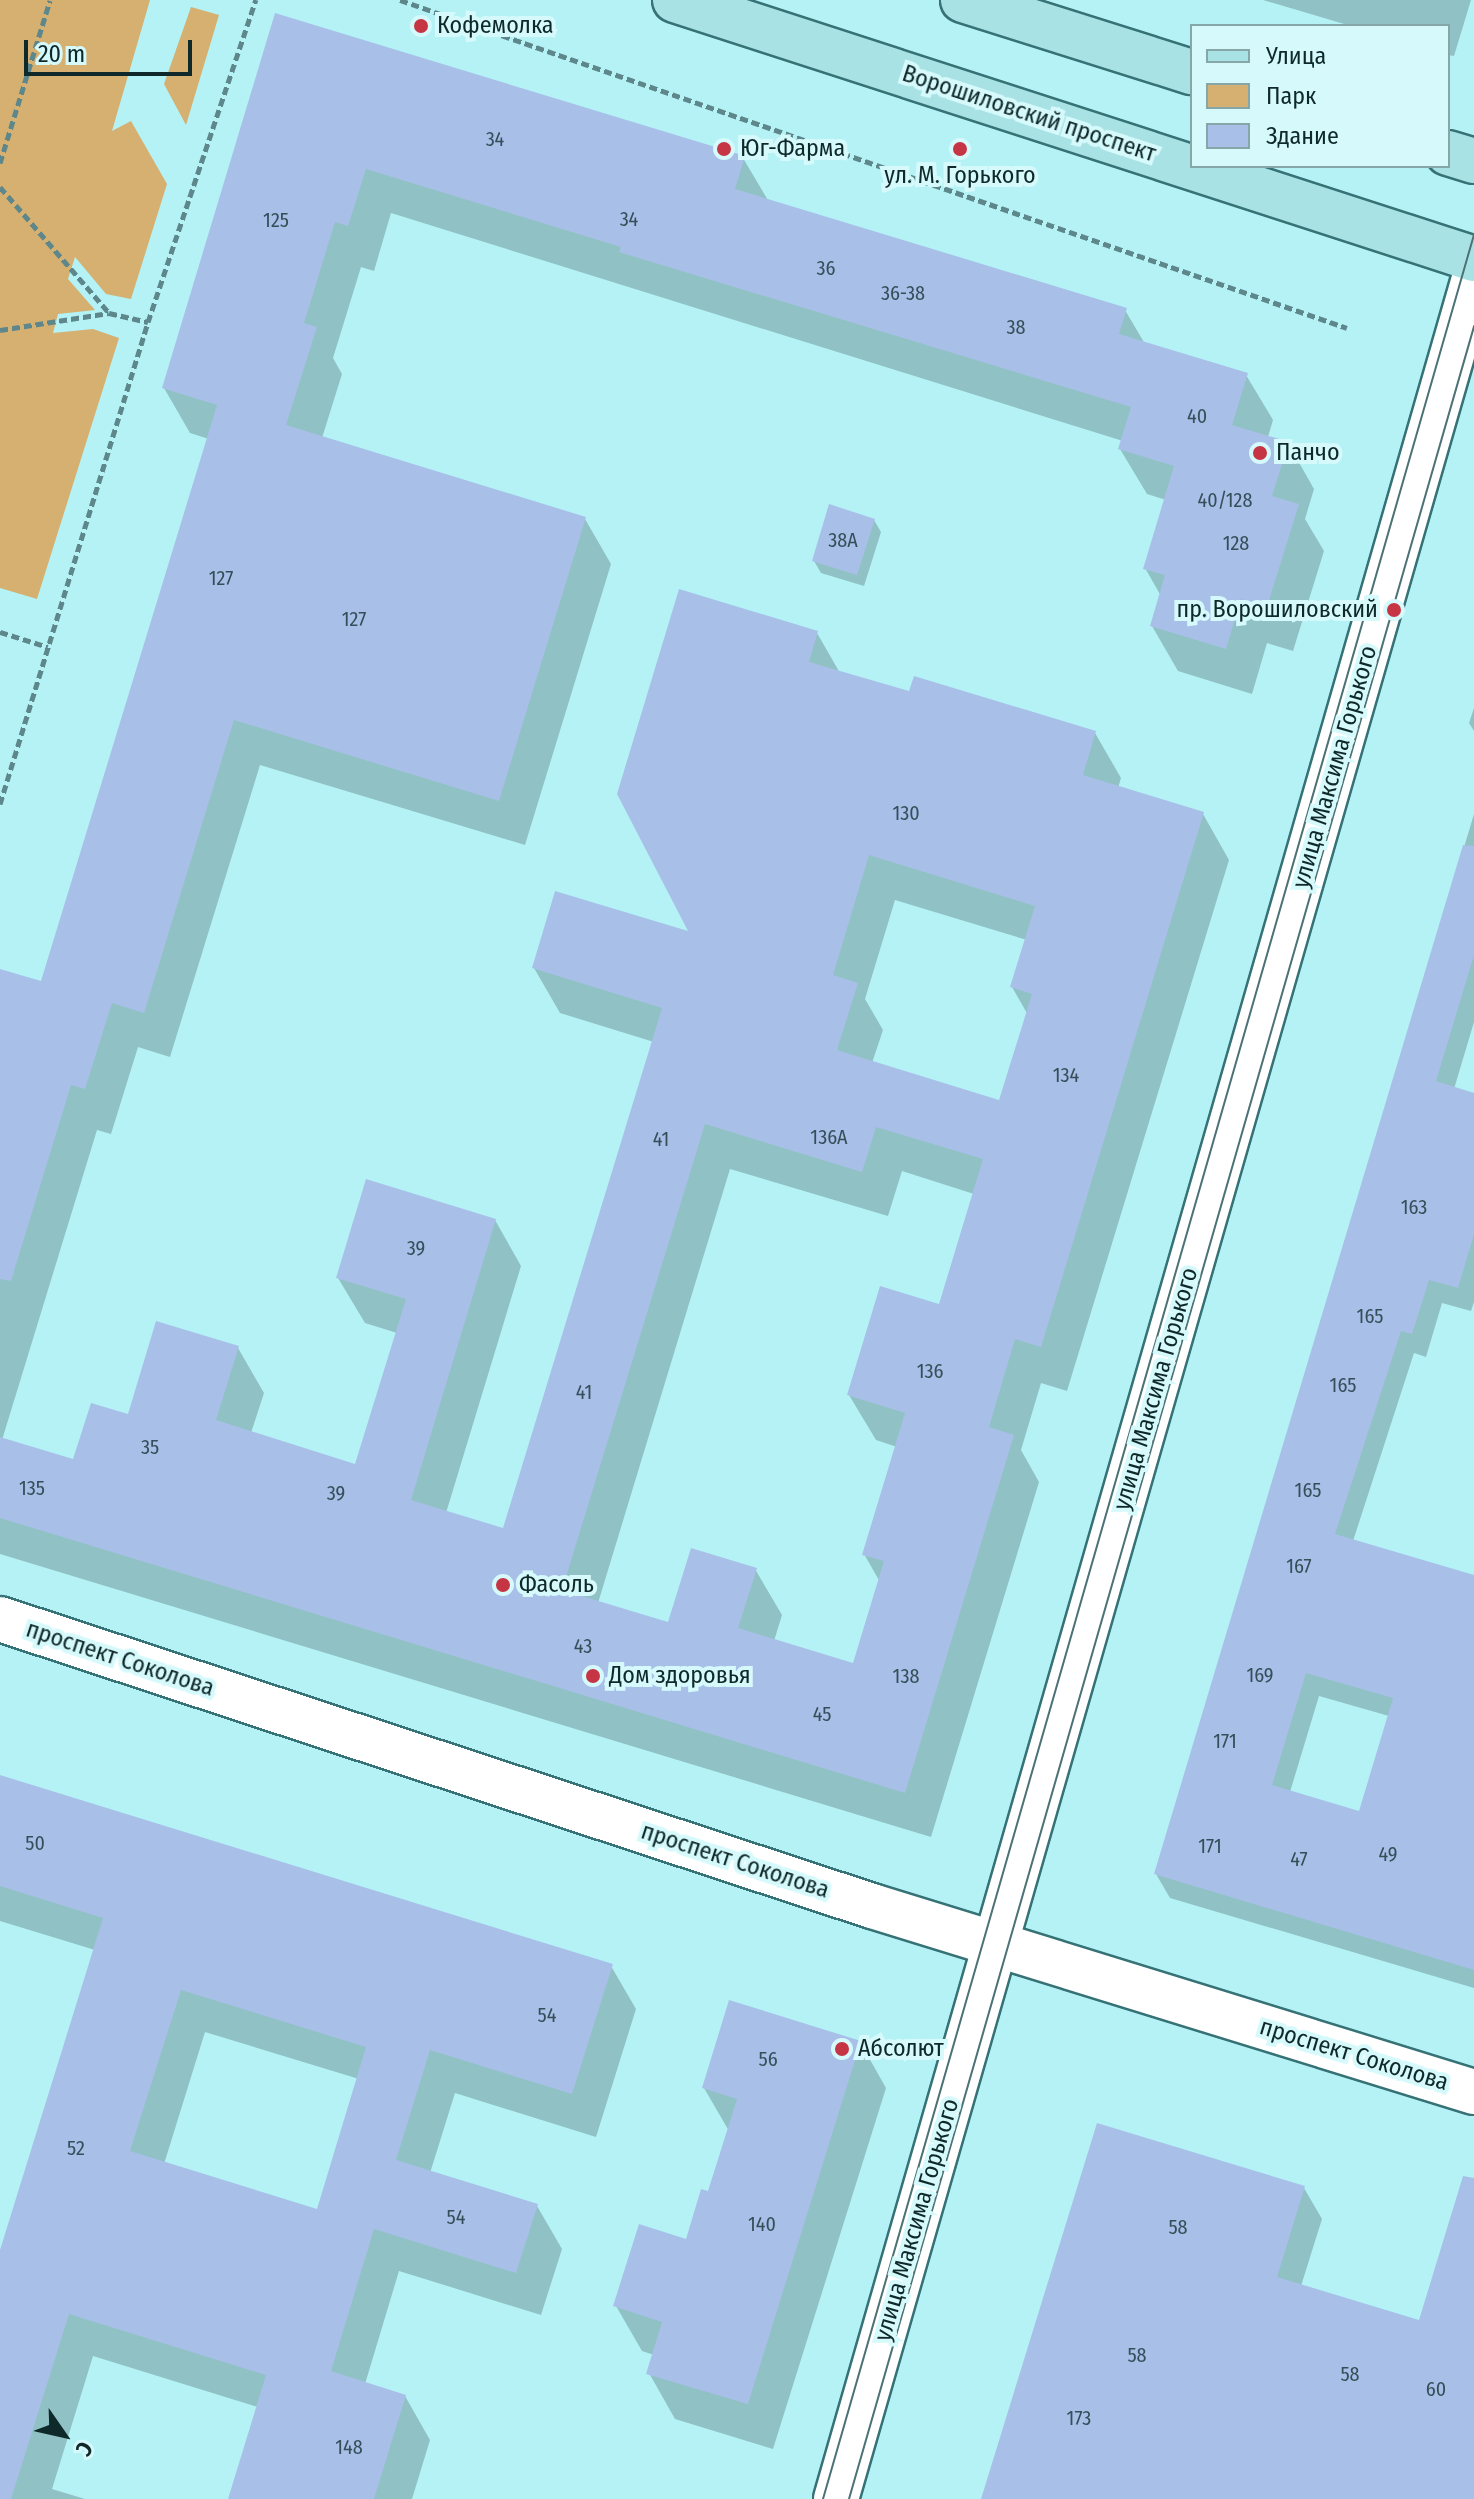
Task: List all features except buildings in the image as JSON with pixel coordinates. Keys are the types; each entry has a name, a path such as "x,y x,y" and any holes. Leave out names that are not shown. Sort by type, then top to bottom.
{"main road":[{"name":"Ворошиловский проспект","path":"675,0 1190,167"},
{"path":"963,0 1190,71"},
{"path":"1450,154 1474,161"},
{"name":"Ворошиловский проспект","path":"1193,168 1474,259"},
{"name":"улица Максима Горького","path":"836,2499 1474,279"},
{"name":"проспект Соколова","path":"0,1619 872,1906 997,1942 1474,2092"}],"path":[{"path":"0,163 50,0"},
{"path":"0,804 148,322 256,0"},
{"path":"400,0 1347,328"},
{"path":"0,187 109,313"},
{"path":"0,330 109,313 148,322"},
{"path":"0,632 48,647"}],"green space":[{"path":"0,0 150,0 112,131 131,121 167,184 131,299 106,294 75,257 68,279 95,310 58,314 53,333 93,329 119,338 37,599 0,588"},
{"path":"191,7 219,15 186,125 164,84"}],"tram line":[{"path":"823,2499 1474,235"},
{"path":"849,2499 1474,326"}],"place":[{"name":"Кофемолка","path":"421,26"},
{"name":"Юг-Фарма","path":"724,149"},
{"name":"ул. М. Горького","path":"960,149"},
{"name":"Панчо","path":"1260,453"},
{"name":"пр. Ворошиловский","path":"1394,610"},
{"name":"Фасоль","path":"503,1585"},
{"name":"Дом здоровья","path":"593,1676"},
{"name":"Абсолют","path":"842,2049"}]}
